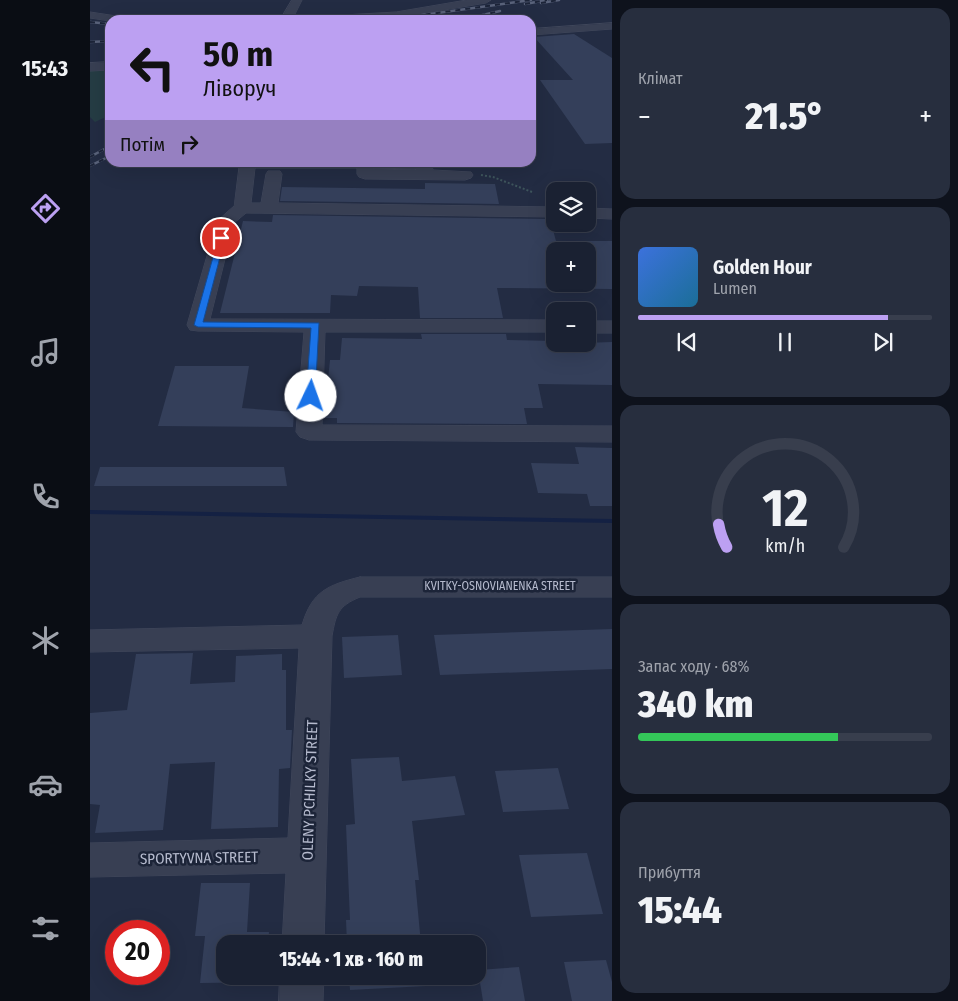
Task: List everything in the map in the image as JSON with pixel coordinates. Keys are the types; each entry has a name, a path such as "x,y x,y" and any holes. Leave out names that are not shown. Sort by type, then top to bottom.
{"street":[{"path":"289,15 297,0"},
{"path":"396,15 486,0"},
{"path":"90,15 105,17"},
{"path":"536,32 612,26"},
{"path":"90,67 105,66"},
{"path":"242,208 248,167"},
{"path":"269,208 275,168 365,169 426,175 465,175"},
{"path":"546,212 242,208 226,221 198,325 546,326"},
{"path":"596,213 612,214"},
{"path":"315,325 310,432 612,434"},
{"path":"596,326 612,327"},
{"name":"KVITKY-OSNOVIANENKA STREET","path":"316,636 319,616 333,597 344,591 360,588 389,586 612,587"},
{"path":"90,641 316,636"},
{"name":"OLENY PCHILKY STREET","path":"303,935 316,636"},
{"name":"SPORTYVNA STREET","path":"90,860 307,855"},
{"path":"301,1001 302,985"}],"path":[{"path":"501,180 537,193"}],"shaded area":[{"path":"105,68 105,117 95,122 90,117 90,70"}],"building":[{"path":"574,34 612,58 612,143 585,144 540,80 573,80 536,39 536,37"},
{"path":"425,183 495,184 499,204 280,201 282,187 425,189"},
{"path":"273,215 546,219 546,232 554,232 556,241 612,241 612,289 596,289 596,242 546,242 546,288 497,288 503,318 420,318 418,287 359,286 357,296 331,295 330,313 220,313 243,221 272,222"},
{"path":"421,334 506,334 507,340 546,341 546,352 596,352 596,343 612,342 612,385 538,384 543,408 524,408 527,424 337,423 337,418 324,418 330,360 340,360 342,338 422,339"},
{"path":"175,366 249,366 242,408 294,412 293,427 158,426"},
{"path":"575,447 612,448 612,506 590,506 587,494 538,493 531,463 579,464"},
{"path":"100,467 284,467 287,486 94,486"},
{"path":"612,629 612,669 440,675 434,635"},
{"path":"398,635 402,675 344,678 342,637"},
{"path":"193,653 190,684 235,682 236,656 282,654 282,670 286,670 286,730 292,730 290,768 279,769 278,827 211,829 215,762 170,764 163,830 95,833 100,805 90,804 90,713 127,710 136,654"},
{"path":"399,757 402,781 455,776 465,815 412,821 419,880 415,880 420,935 347,935 346,920 350,920 346,825 355,824 351,759"},
{"path":"558,768 569,809 503,812 495,771"},
{"path":"587,853 603,914 531,917 519,855"},
{"path":"201,883 250,883 247,932 269,932 269,935 216,935 216,983 200,983 205,936 195,936"},
{"path":"606,960 612,982 612,1001 572,1001 564,962"},
{"path":"519,967 525,1001 483,1001 480,985 486,985 486,969"},
{"path":"350,985 426,986 350,990"}],"waterway":[{"path":"90,512 612,521"}],"railway":[{"path":"422,15 531,0"},
{"path":"525,4 547,0"},
{"path":"541,3 559,0"},
{"path":"483,15 500,11"},
{"path":"90,22 105,24"},
{"path":"90,42 105,41"},
{"path":"90,157 105,149"},
{"path":"90,166 105,158"}],"route":[{"path":"221,238 198,325 315,325 311,396"}]}
